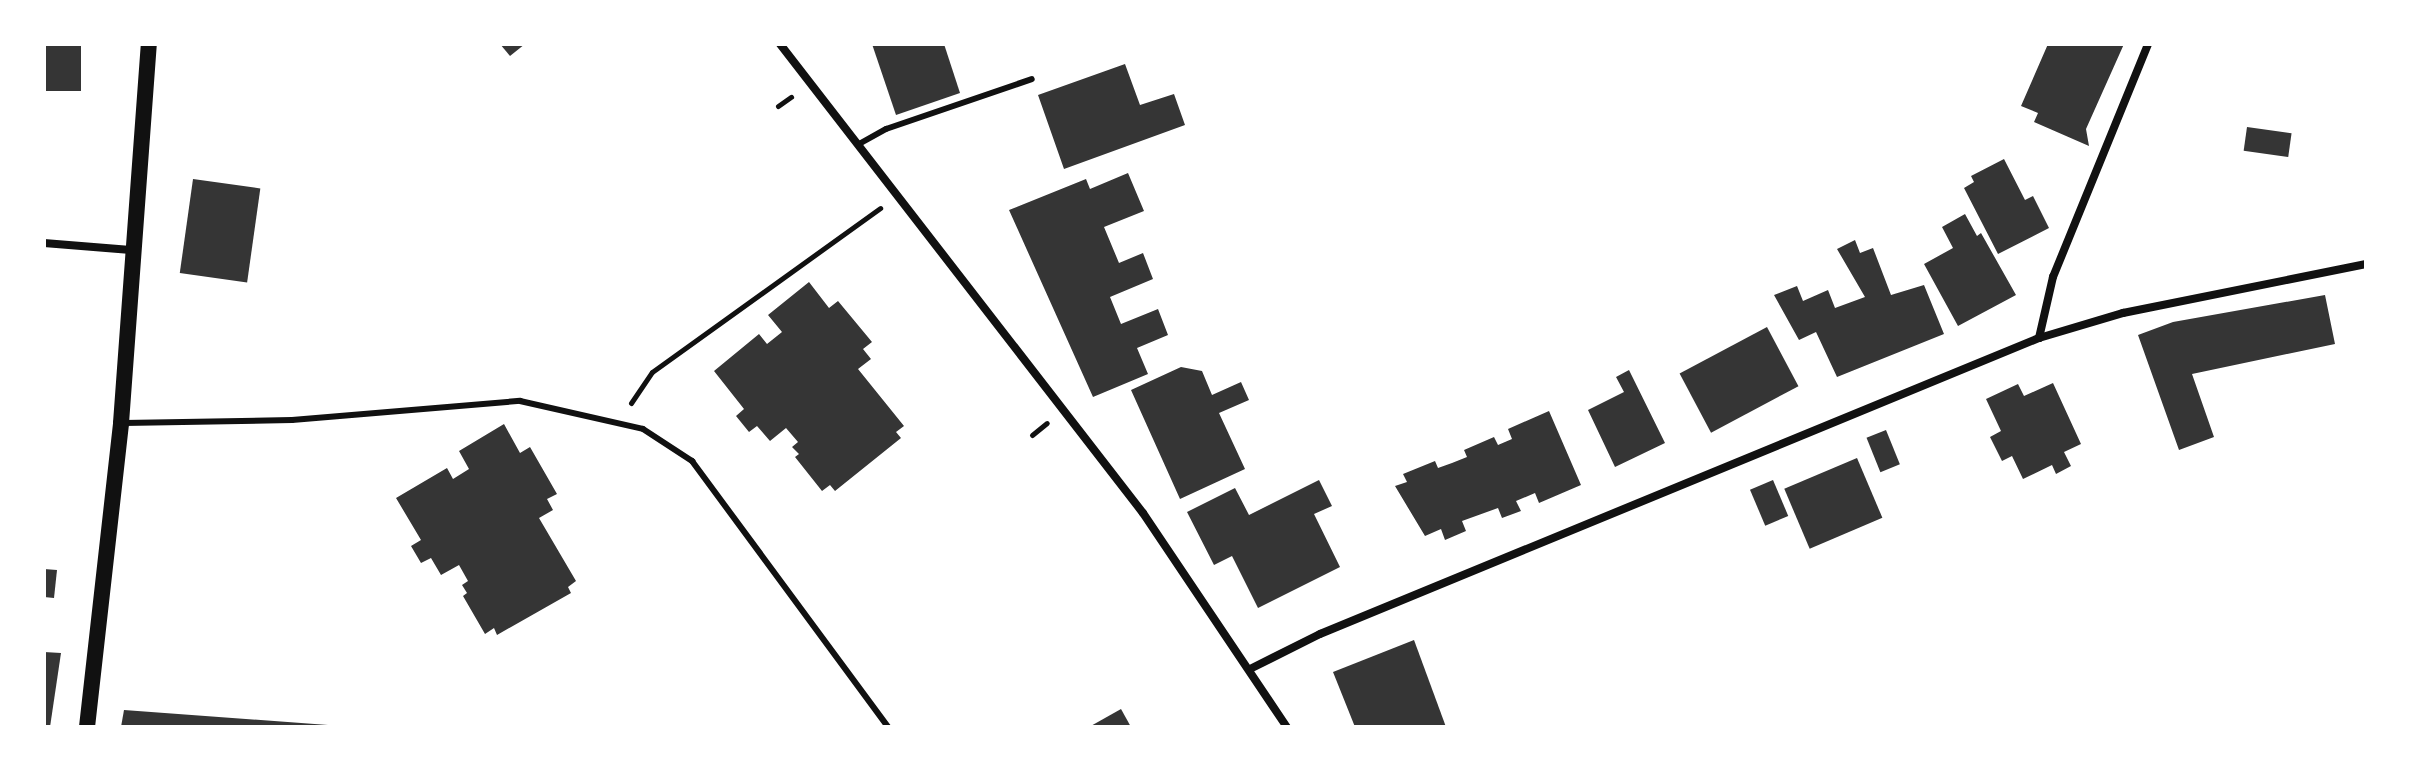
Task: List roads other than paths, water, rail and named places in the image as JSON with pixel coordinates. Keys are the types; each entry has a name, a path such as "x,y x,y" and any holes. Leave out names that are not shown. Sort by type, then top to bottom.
{"main road":[{"path":"87,727 121,423 131,250 149,44"}],"street":[{"path":"780,44 1143,513 1252,668 1287,727"},
{"path":"2039,338 2053,277 2148,44"},
{"path":"44,243 131,250"},
{"path":"1252,668 1320,634 2039,338 2123,313 2366,264"}],"lane":[{"path":"859,144 886,129 1032,79"},
{"path":"121,423 292,420 520,401 643,429 692,461 887,725 877,727"}]}
